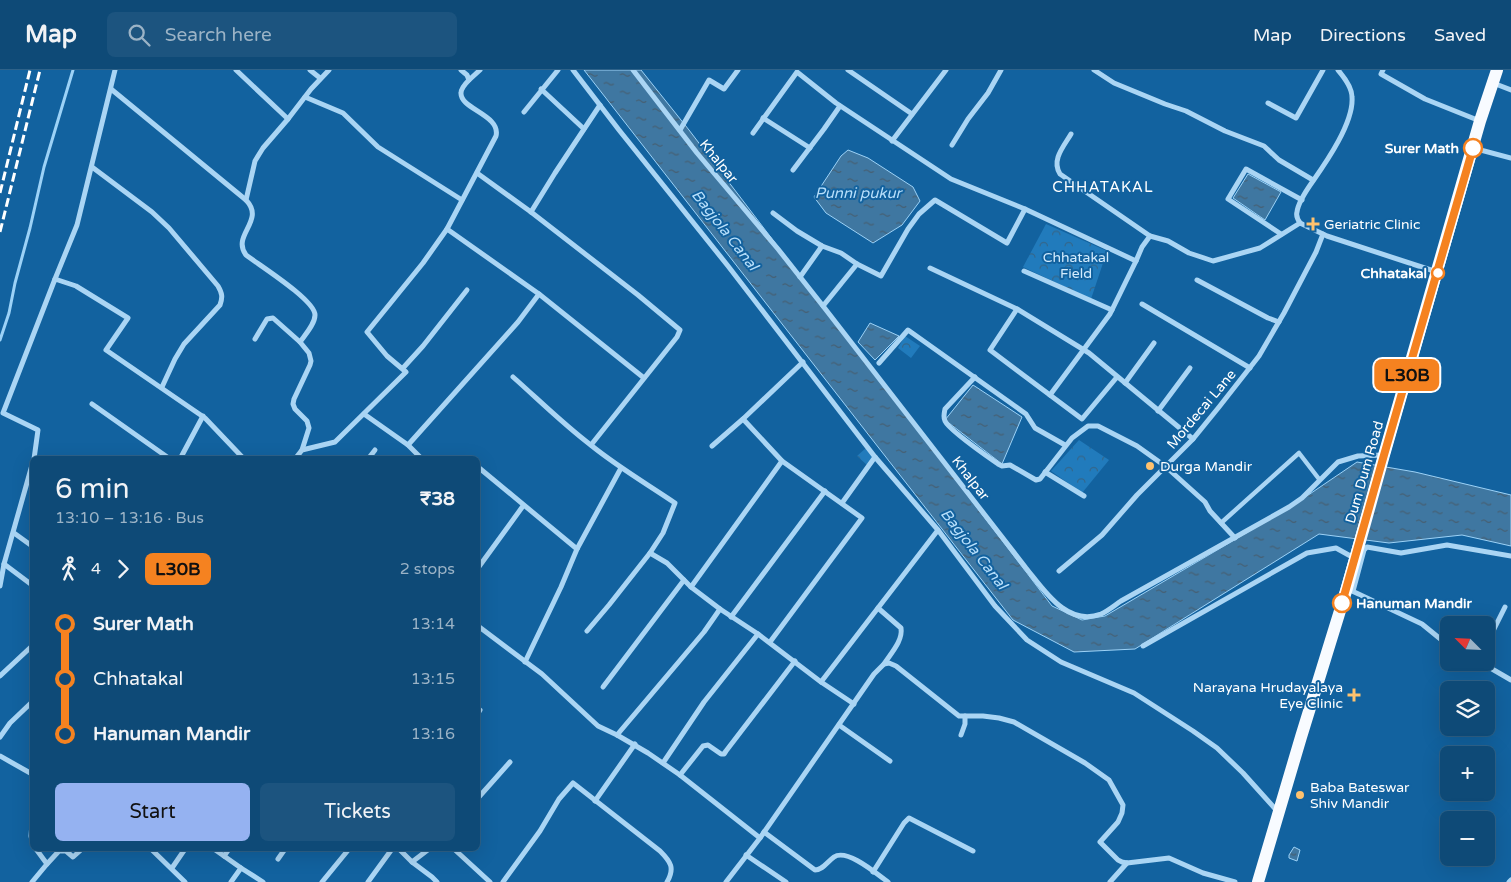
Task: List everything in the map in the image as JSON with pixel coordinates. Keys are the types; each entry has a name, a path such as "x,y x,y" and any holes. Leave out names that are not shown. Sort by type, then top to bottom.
{"main road":[{"name":"Dum Dum Road","path":"1258,882 1278,813 1350,590 1356,554 1480,121 1495,76"}],"street":[{"path":"236,70 288,119"},
{"path":"310,70 320,78"},
{"path":"246,200 255,161 263,148 320,78 329,70"},
{"path":"461,70 469,80"},
{"path":"302,450 335,442 406,372 387,356 367,332 423,263 447,229 492,146 497,131 495,126 461,96 461,92 469,80 480,70"},
{"path":"524,112 558,70"},
{"path":"573,70 728,266 875,457 938,530 995,606 1027,640 1061,662 1134,693 1199,735 1217,748 1243,773 1278,813"},
{"name":"Khalpar","path":"633,70 823,306 1026,568 1055,603 1069,612 1084,617 1101,614 1129,596 1289,507 1302,498 1338,462 1358,456 1384,455"},
{"path":"680,130 709,80 724,89 738,70"},
{"path":"848,70 912,114"},
{"path":"892,141 946,70"},
{"path":"952,145 968,119 988,94 1001,70"},
{"path":"1094,70 1114,82 1186,111 1225,131 1264,146 1279,160 1313,180"},
{"path":"1268,103 1296,118 1323,70"},
{"path":"1338,70 1346,80 1352,96 1351,110 1333,151 1302,200 1297,212 1300,223 1323,234 1438,273"},
{"path":"1384,70 1381,74 1418,95 1480,121"},
{"path":"753,133 798,71 840,106 951,180 1025,209 1136,261"},
{"path":"34,456 38,430 3,413 77,225 116,72"},
{"path":"1495,76 1511,90"},
{"path":"111,89 246,200 252,208 253,213 242,240 242,251 306,300 314,310 313,322 300,342"},
{"path":"541,89 584,129"},
{"path":"305,97 343,113 378,147 462,200"},
{"path":"531,212 600,105"},
{"path":"793,170 840,106"},
{"path":"763,118 810,148"},
{"path":"1071,134 1057,158 1056,166 1060,174 1150,236 1168,241 1189,253 1213,261 1260,248 1300,223"},
{"path":"1473,148 1511,158"},
{"path":"92,167 152,212 169,228 221,292 223,299 220,305 184,344 162,387"},
{"path":"1281,234 1228,199 1241,176 1246,168 1302,200"},
{"path":"477,173 638,294 680,330 678,337 591,446"},
{"path":"773,213 822,246 841,253 857,264 881,276 908,228 934,200 1007,243 1025,209"},
{"path":"447,229 539,294 644,378"},
{"name":"Mordecai Lane","path":"1059,571 1102,535 1165,466 1193,439 1250,368 1279,322 1316,252 1323,234"},
{"path":"1050,395 1112,310 1142,246 1150,236"},
{"path":"800,277 822,246"},
{"path":"823,306 857,264"},
{"path":"930,268 1018,309 1083,350 1193,439"},
{"path":"1024,271 1112,310"},
{"path":"55,279 76,286 128,318 106,350 203,416 240,456"},
{"path":"1197,280 1279,322"},
{"path":"403,368 423,346 467,290"},
{"path":"408,445 518,322 539,294"},
{"path":"1142,304 1250,368"},
{"path":"1018,309 990,350 1082,419 1117,377"},
{"path":"255,339 267,319 273,318 300,342 309,353 310,365 294,399 295,409 309,424 302,450 297,456"},
{"path":"879,363 908,330 1026,414 1034,428 1065,445"},
{"path":"1125,383 1154,343"},
{"path":"712,446 802,362"},
{"path":"1158,410 1190,368"},
{"path":"513,376 557,418 591,446 620,468 675,503 663,533 650,553 588,631"},
{"path":"975,377 943,415 946,422 998,464 1002,466 1010,465 1036,480 1040,479 1072,438 1088,426 1098,426 1137,446 1165,466 1205,502 1210,511 1235,538"},
{"path":"92,404 166,456"},
{"path":"364,414 408,445 419,456"},
{"path":"182,456 203,416"},
{"path":"743,419 782,461 862,518 770,642"},
{"path":"370,456 375,450"},
{"path":"1221,523 1298,453 1319,479"},
{"path":"842,503 875,457"},
{"path":"691,586 782,461"},
{"path":"525,662 577,549 620,468"},
{"path":"480,470 577,549"},
{"path":"1044,472 1084,496"},
{"path":"0,586 4,564 30,473"},
{"path":"731,617 825,491"},
{"path":"480,565 523,506"},
{"path":"821,682 938,530"},
{"path":"14,533 30,545"},
{"path":"1440,639 1422,624 1350,590 1364,550 1368,547 1401,553 1447,545 1511,556"},
{"path":"1144,646 1307,552 1336,548 1356,554"},
{"path":"650,553 667,563 684,580 720,609 770,642 821,682 854,704"},
{"path":"4,564 30,584"},
{"path":"603,687 684,580"},
{"path":"1495,627 1505,607"},
{"path":"726,882 760,838 874,674 884,664 900,640 901,628 878,608"},
{"path":"617,735 704,632 720,609"},
{"path":"480,628 542,674 598,726 635,744 663,763 760,838"},
{"path":"663,763 704,702 758,634"},
{"path":"0,676 30,648"},
{"path":"680,775 703,746 708,745 721,754 726,751 795,661"},
{"path":"884,664 890,663 896,666 959,716 983,716 1014,722 1085,763 1109,780 1123,805 1122,813 1118,822 1100,842 1118,860 1126,863 1169,858 1203,873 1235,882"},
{"path":"1495,671 1511,680"},
{"path":"0,737 10,723 30,704"},
{"path":"962,735 965,716"},
{"path":"839,725 890,761"},
{"path":"595,801 635,744"},
{"path":"0,756 30,773"},
{"path":"480,796 510,762"},
{"path":"503,882 540,831 559,799 573,783 668,858 672,868 671,875 666,882"},
{"path":"873,872 909,818 973,851"},
{"path":"764,832 815,870 822,868 836,856 841,855 856,859 888,882"},
{"path":"37,851 47,864"},
{"path":"32,882 59,851"},
{"path":"66,851 73,857 80,851"},
{"path":"153,851 185,882"},
{"path":"172,868 184,851"},
{"path":"217,851 263,882"},
{"path":"224,856 228,851"},
{"path":"278,859 284,851"},
{"path":"322,882 347,851"},
{"path":"368,882 391,851"},
{"path":"401,851 437,882"},
{"path":"412,862 426,851"},
{"path":"456,851 490,882"},
{"path":"746,855 786,882"},
{"path":"1111,882 1126,863"},
{"path":"231,882 241,868"}],"green space":[{"name":"Chhatakal Field","path":"1046,224 1107,251 1091,299 1023,267"},
{"path":"905,336 920,346 911,358 898,348"},
{"path":"1079,440 1109,460 1082,493 1051,471"},
{"path":"866,448 874,458 867,465 857,456"}],"water":[{"name":"Bagjola Canal","path":"584,70 641,70 689,130 1052,606 1082,620 1105,616 1292,506 1357,462 1415,472 1511,495 1511,546 1462,535 1389,543 1319,534 1135,649 1074,652 1013,620"},
{"name":"Punni pukur","path":"848,150 868,158 913,187 920,201 902,225 873,243 826,213 814,197 841,156"},
{"path":"1248,174 1281,192 1265,220 1233,198"},
{"path":"870,323 899,336 875,360 858,342"},
{"path":"973,385 1022,417 1002,464 945,420"},
{"path":"1294,847 1300,850 1297,861 1289,858"}],"waterway":[{"path":"0,340 9,313 44,167 73,70"}],"railway":[{"path":"0,193 30,70"},
{"path":"0,232 40,70"}],"bus line":[{"name":"L30B","path":"1342,603 1473,148"}],"place":[{"name":"Surer Math","path":"1473,148"},
{"name":"Geriatric Clinic","path":"1313,224"},
{"name":"Chhatakal","path":"1438,273"},
{"name":"Durga Mandir","path":"1150,466"},
{"name":"Hanuman Mandir","path":"1342,603"},
{"name":"Narayana Hrudayalaya Eye Clinic","path":"1354,695"},
{"name":"Baba Bateswar Shiv Mandir","path":"1300,795"}],"district":[{"name":"CHHATAKAL","path":"1103,187"}]}
